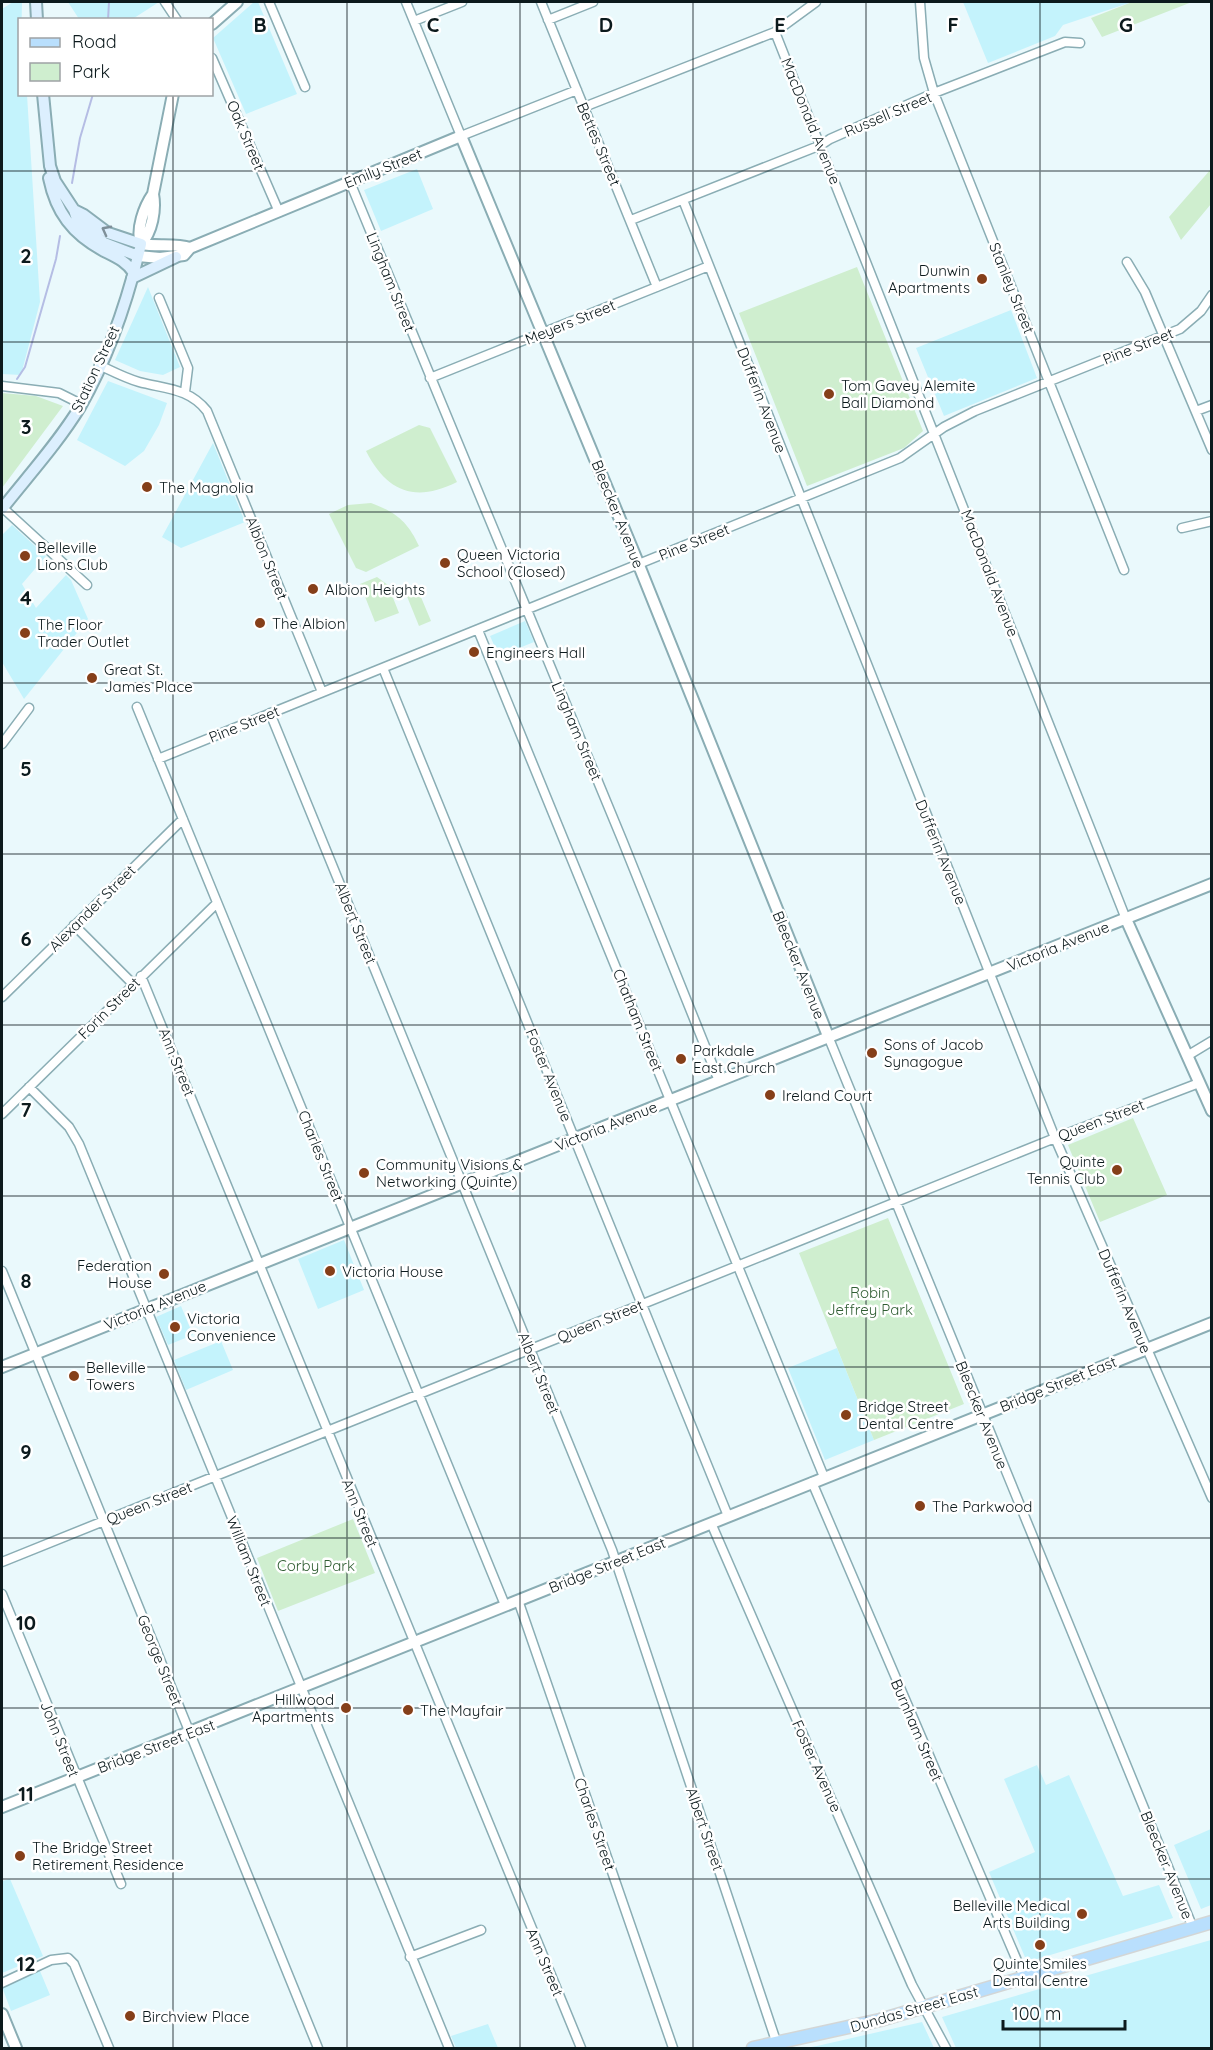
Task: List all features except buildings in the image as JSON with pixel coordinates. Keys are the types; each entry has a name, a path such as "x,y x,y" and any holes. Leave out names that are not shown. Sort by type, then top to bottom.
{"main road":[{"path":"36,2 37,18"},
{"path":"43,96 52,191 66,222 86,240 123,260 133,275 176,257"},
{"path":"47,150 55,181 74,210 78,222 104,243 138,256"},
{"path":"74,210 108,233 141,244"},
{"name":"Station Street","path":"2,508 81,404 99,365 133,275 141,244"},
{"name":"Dundas Street East","path":"753,2049 924,2007 1212,1922"}],"street":[{"path":"165,2 176,18"},
{"path":"213,23 237,2"},
{"path":"269,2 305,87"},
{"name":"Bleecker Avenue","path":"406,2 639,565 981,1414 1193,1928"},
{"path":"414,21 462,2"},
{"name":"Bettes Street","path":"541,2 657,287"},
{"path":"548,20 593,2"},
{"path":"584,107 775,32 816,2"},
{"name":"Stanley Street","path":"920,2 924,58 934,93 1124,570"},
{"name":"MacDonald Avenue","path":"775,32 1126,918 1212,1111"},
{"name":"Russell Street","path":"631,220 821,145 934,93 1065,42 1080,44"},
{"name":"Oak Street","path":"213,60 279,212"},
{"name":"Emily Street","path":"176,257 184,255 190,248 577,90"},
{"name":"Station Street","path":"141,244 149,236 155,203 153,194 173,96"},
{"name":"Lingham Street","path":"350,182 719,1081"},
{"name":"Dufferin Avenue","path":"683,200 1055,1138 1145,1349 1212,1498"},
{"name":"Emily Street","path":"141,244 164,247 181,245 190,248"},
{"path":"138,256 176,257"},
{"path":"1127,262 1145,292 1212,450"},
{"name":"Meyers Street","path":"430,378 709,266"},
{"name":"Pine Street","path":"158,759 900,458 975,411 1164,336 1191,321 1212,295"},
{"path":"99,365 140,382 185,392 188,368 159,298"},
{"path":"2,386 59,393 81,404"},
{"name":"Albion Street","path":"185,392 198,400 207,411 322,692"},
{"path":"1196,411 1212,405"},
{"path":"2,508 87,585"},
{"path":"1182,528 1212,520"},
{"name":"Chatham Street","path":"478,630 824,1477"},
{"name":"Foster Avenue","path":"383,668 728,1516"},
{"name":"Charles Street","path":"137,707 505,1605"},
{"path":"2,744 28,708"},
{"name":"Albert Street","path":"270,713 463,1183 615,1562 777,2043"},
{"name":"Alexander Street","path":"2,997 183,819"},
{"name":"Victoria Avenue","path":"2,1367 828,1036 1212,885"},
{"name":"Forin Street","path":"2,1114 217,903"},
{"path":"74,925 132,984"},
{"name":"Ann Street","path":"141,976 581,2049"},
{"path":"1187,1056 1212,1041"},
{"name":"Queen Street","path":"2,1562 1055,1138 1199,1083"},
{"name":"William Street","path":"29,1087 75,1135 449,2049"},
{"name":"George Street","path":"2,1271 318,2049"},
{"name":"Bridge Street East","path":"2,1806 190,1733 1212,1323"},
{"name":"Burnham Street","path":"812,1482 1024,1977"},
{"name":"Foster Avenue","path":"711,1523 924,2007 946,2049"},
{"name":"John Street","path":"2,1594 121,1884"},
{"name":"Charles Street","path":"518,1600 673,2049"},
{"path":"410,1957 480,1930"},
{"path":"2,1983 51,1960 68,1958 74,1964 110,2049"},
{"path":"2,2014 16,2049"}],"shaded area":[{"path":"13,2 22,2 22,18 18,18 18,96 27,96 40,302 21,375 2,374 2,9"},
{"path":"68,2 159,2 134,18 78,18"},
{"path":"254,2 258,2 297,94 246,114 213,38"},
{"path":"963,2 1132,2 1063,25 1055,36 988,63"},
{"path":"417,169 433,209 381,231 364,190"},
{"path":"148,287 180,367 163,375 140,371 115,360"},
{"path":"1011,310 1037,378 944,416 916,348"},
{"path":"108,381 167,403 159,425 144,451 125,466 77,440"},
{"path":"213,443 245,522 181,548 162,537"},
{"path":"12,525 46,556 22,584 36,608 66,575 71,580 88,619 24,699 2,662 2,535"},
{"path":"525,621 534,642 499,656 490,636"},
{"path":"344,1240 364,1290 318,1309 298,1259"},
{"path":"181,1306 193,1335 168,1345 156,1317"},
{"path":"221,1341 233,1370 186,1390 174,1360"},
{"path":"837,1348 874,1440 825,1460 788,1368"},
{"path":"1037,1765 1046,1785 1069,1775 1123,1896 1159,1885 1173,1918 1027,1962 989,1872 1035,1852 1004,1779"},
{"path":"1211,1829 1211,1905 1201,1909 1174,1845"},
{"path":"10,1879 43,1956 2,1973 2,1881"},
{"path":"1211,1940 1211,2048 956,2048 942,2017"},
{"path":"40,1971 50,1995 11,2011 2,1987"},
{"path":"922,2022 934,2048 805,2048 817,2046"},
{"path":"488,2024 498,2048 456,2048 451,2036"}],"green space":[{"path":"1132,2 1192,2 1102,37 1091,18"},
{"path":"1211,169 1211,204 1181,240 1169,217"},
{"path":"857,267 923,431 904,448 807,486 739,313"},
{"path":"2,393 36,396 63,406 2,488"},
{"path":"419,425 430,428 457,482 428,492 404,490 383,476 374,465 366,451"},
{"path":"371,503 388,510 406,524 419,546 366,572 356,568 329,514 348,505"},
{"path":"377,577 388,585 399,613 375,622 360,584"},
{"path":"418,590 431,621 419,626 406,594"},
{"name":"Quinte Tennis Club","path":"1133,1118 1167,1195 1100,1222 1068,1145"},
{"name":"Robin Jeffrey Park","path":"888,1218 964,1404 874,1440 799,1253"},
{"name":"Corby Park","path":"353,1519 375,1573 278,1611 257,1558"}],"waterway":[{"path":"108,18 109,2"},
{"path":"72,183 80,138 92,96"},
{"path":"17,379 25,367 56,259 60,236"}],"place":[{"name":"Dunwin Apartments","path":"982,279"},
{"name":"Tom Gavey Alemite Ball Diamond","path":"829,394"},
{"name":"The Magnolia","path":"147,487"},
{"name":"Belleville Lions Club","path":"25,556"},
{"name":"Queen Victoria School (Closed)","path":"445,563"},
{"name":"Albion Heights","path":"313,589"},
{"name":"The Albion","path":"260,623"},
{"name":"The Floor Trader Outlet","path":"25,633"},
{"name":"Engineers Hall","path":"474,652"},
{"name":"Great St. James Place","path":"92,678"},
{"name":"Sons of Jacob Synagogue","path":"872,1053"},
{"name":"Parkdale East Church","path":"681,1059"},
{"name":"Ireland Court","path":"770,1095"},
{"name":"Quinte Tennis Club","path":"1117,1170"},
{"name":"Community Visions & Networking (Quinte)","path":"364,1173"},
{"name":"Victoria House","path":"330,1271"},
{"name":"Federation House","path":"164,1274"},
{"name":"Victoria Convenience","path":"175,1327"},
{"name":"Belleville Towers","path":"74,1376"},
{"name":"Bridge Street Dental Centre","path":"846,1415"},
{"name":"The Parkwood","path":"920,1506"},
{"name":"Hillwood Apartments","path":"346,1708"},
{"name":"The Mayfair","path":"408,1710"},
{"name":"The Bridge Street Retirement Residence","path":"20,1856"},
{"name":"Belleville Medical Arts Building","path":"1082,1914"},
{"name":"Quinte Smiles Dental Centre","path":"1040,1945"},
{"name":"Birchview Place","path":"130,2016"}]}
